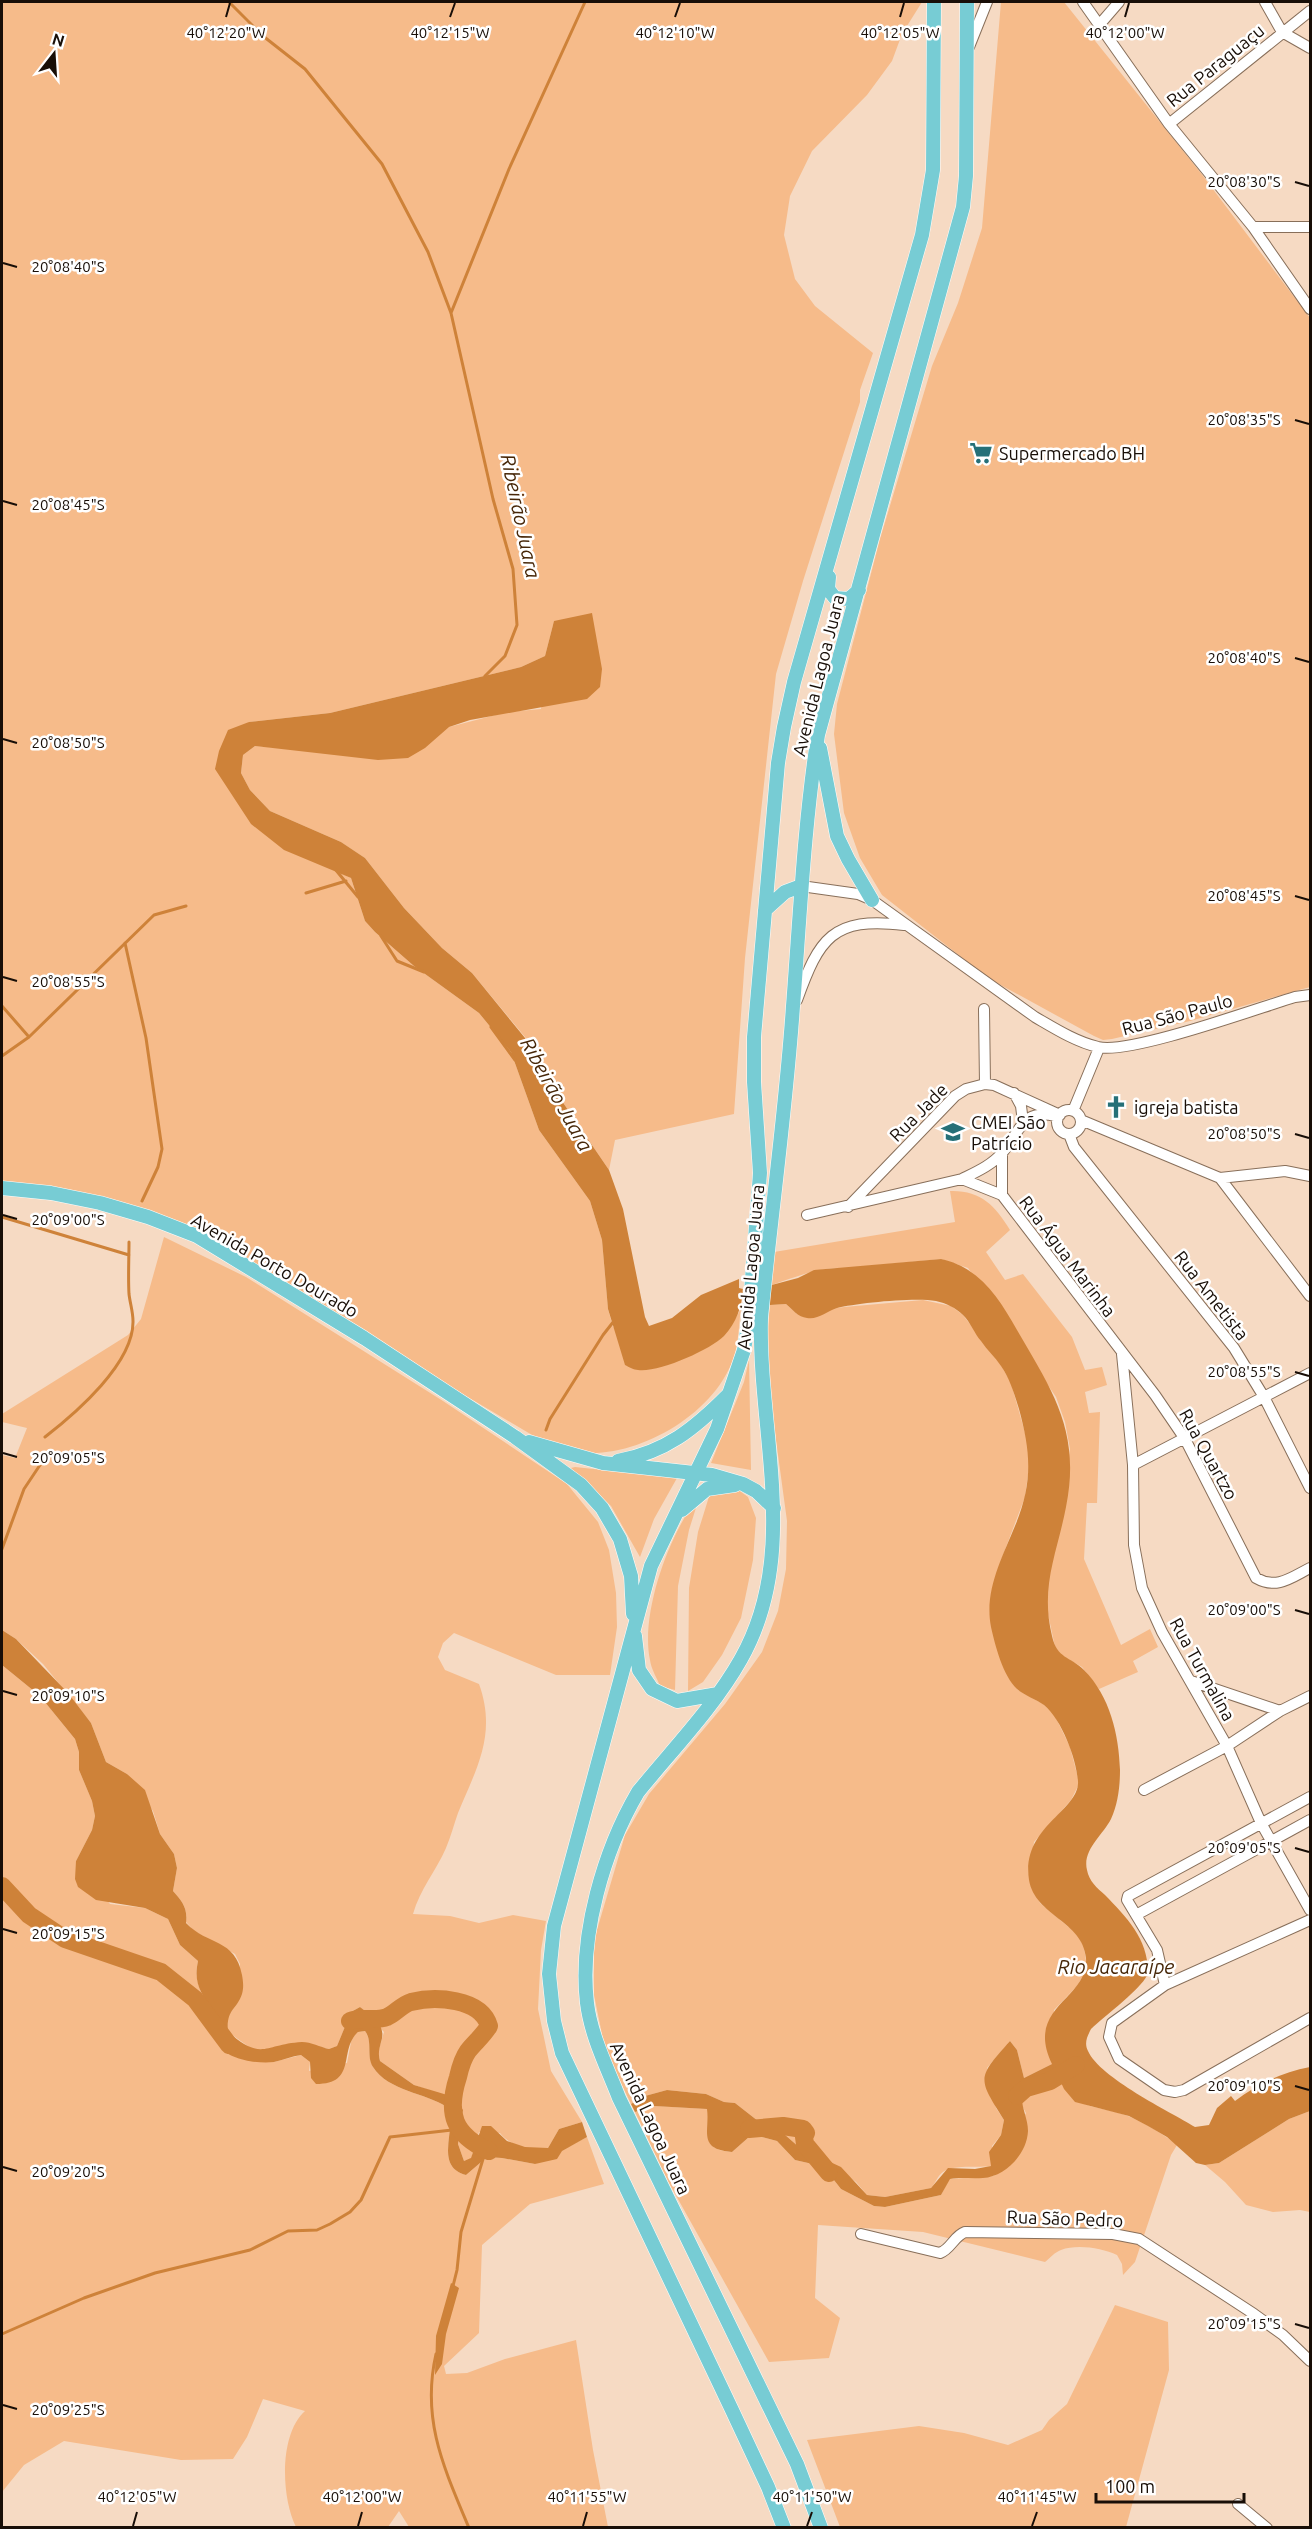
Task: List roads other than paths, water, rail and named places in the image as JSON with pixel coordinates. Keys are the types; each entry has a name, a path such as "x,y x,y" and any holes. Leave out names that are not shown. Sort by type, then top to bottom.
{"main road":[{"name":"Avenida Lagoa Juara","path":"760,1262 760,1173 753,1062 778,763 784,727 838,528 922,235 933,170 934,2"},
{"name":"Avenida Lagoa Juara","path":"821,2528 797,2464 619,2098 596,2039 587,2004 585,1967 589,1931 599,1886 627,1810 638,1792 718,1694 741,1659 757,1627 765,1599 772,1558 774,1508 755,1319 760,1262 793,1009 801,886 818,735 963,207 966,176 967,2"},
{"path":"838,528 828,589 835,598 844,600 853,597 859,590"},
{"path":"818,735 837,836 872,900"},
{"path":"765,910 785,892 801,886"},
{"name":"Avenida Porto Dourado","path":"2,1188 51,1193 100,1203 148,1216 197,1236 356,1333 515,1437"},
{"name":"Avenida Lagoa Juara","path":"755,1319 717,1429 651,1566 554,1926 549,1974 554,2021 562,2053 736,2418 784,2528"},
{"path":"603,1463 635,1458 679,1439 699,1424 731,1392"},
{"path":"515,1437 603,1463 712,1475 743,1484 756,1491 774,1508"},
{"path":"515,1437 581,1485 602,1508 620,1539 631,1576 639,1670 652,1689 677,1701 718,1694"},
{"path":"674,1518 707,1489 743,1484"}],"street":[{"path":"966,53 987,2"},
{"path":"1083,2 1169,124 1253,227 1311,309"},
{"path":"1100,24 1119,2"},
{"path":"1265,2 1281,32 1311,48"},
{"name":"Rua Paraguaçu","path":"1169,124 1281,32 1311,11"},
{"path":"1253,227 1311,227"},
{"name":"Rua São Paulo","path":"801,886 858,894 872,900 1035,1017 1059,1031 1099,1048 1136,1044 1295,997 1311,995"},
{"path":"793,1009 811,962 828,938 839,930 868,923 905,925"},
{"path":"984,1009 985,1084 1014,1093 1059,1116"},
{"path":"1073,1111 1099,1048"},
{"name":"Rua Jade","path":"848,1207 955,1096 966,1089 985,1084"},
{"path":"1014,1093 1021,1106 1023,1122"},
{"path":"807,1215 962,1179 978,1172 1002,1154 1023,1122 1040,1114 1059,1116 1066,1111 1073,1111 1081,1120 1220,1178 1285,1171 1311,1176"},
{"path":"1059,1116 1060,1131 1069,1134 1077,1131 1081,1120"},
{"name":"Rua Ametista","path":"1069,1134 1074,1147 1234,1348 1264,1397 1311,1488"},
{"path":"1002,1154 1002,1195"},
{"path":"881,1173 887,1197"},
{"path":"1220,1178 1311,1296"},
{"name":"Rua Água Marinha","path":"962,1179 1002,1195 1122,1354"},
{"name":"Rua Quartzo","path":"1122,1354 1155,1395 1185,1439 1257,1578 1273,1584 1311,1568"},
{"name":"Rua Turmalina","path":"1122,1354 1133,1465 1134,1545 1139,1578 1162,1632 1227,1746 1261,1823 1311,1910"},
{"path":"1133,1465 1311,1373"},
{"path":"1191,1682 1280,1711"},
{"path":"1143,1790 1227,1746 1280,1711 1311,1696"},
{"path":"1165,1985 1157,1950 1127,1900 1128,1896 1311,1797"},
{"path":"1136,1915 1311,1820"},
{"path":"1311,1920 1165,1985 1112,2023 1109,2037 1119,2059 1164,2090 1175,2092 1184,2090 1311,2018"},
{"name":"Rua São Pedro","path":"861,2234 940,2253 945,2251 958,2235 965,2232 1113,2234 1139,2239 1254,2314 1311,2361"},
{"path":"1238,2504 1267,2528"}],"water":[{"path":"592,613 602,669 600,687 587,699 470,720 449,727 425,748 408,758 378,760 255,746 243,755 241,773 250,790 270,811 341,842 365,858 404,908 442,948 472,973 525,1038 538,1066 609,1170 623,1209 645,1317 649,1326 672,1318 701,1295 739,1279 739,1288 743,1289 740,1308 732,1326 724,1336 707,1348 683,1359 647,1370 636,1370 625,1365 608,1309 602,1240 590,1201 539,1130 511,1052 479,1013 414,966 375,932 365,921 351,878 284,850 251,824 215,769 219,751 228,730 249,722 330,713 521,667 545,656 554,621"},
{"name":"Rio Jacaraípe","path":"941,1259 966,1269 987,1286 995,1296 1042,1373 1061,1414 1067,1434 1070,1480 1051,1570 1049,1618 1057,1649 1079,1665 1093,1680 1107,1704 1115,1730 1120,1776 1118,1795 1111,1819 1090,1849 1086,1863 1094,1884 1121,1912 1140,1938 1148,1972 1146,1978 1132,1993 1091,2029 1086,2043 1088,2051 1106,2072 1120,2083 1195,2127 1209,2125 1217,2108 1231,2096 1235,2101 1271,2080 1310,2067 1310,2111 1289,2119 1219,2163 1205,2165 1196,2163 1167,2137 1129,2116 1075,2102 1064,2089 1058,2076 1038,2083 1022,2095 1028,2126 1027,2140 1019,2156 1007,2169 991,2177 950,2179 941,2195 885,2207 874,2206 841,2189 830,2175 817,2165 795,2160 777,2141 758,2136 749,2137 732,2152 714,2147 708,2138 707,2109 654,2106 635,2112 631,2104 645,2096 667,2090 706,2094 724,2102 735,2103 758,2121 776,2127 800,2148 841,2167 867,2195 885,2197 931,2188 948,2168 975,2169 991,2166 989,2152 1001,2135 1004,2120 989,2095 984,2079 991,2063 1010,2041 1017,2050 1024,2078 1052,2064 1046,2045 1046,2029 1051,2016 1078,1984 1084,1972 1086,1958 1077,1935 1049,1911 1033,1892 1029,1880 1029,1861 1042,1833 1070,1802 1076,1792 1078,1781 1071,1751 1057,1720 1044,1705 1017,1689 1012,1683 1000,1660 991,1627 989,1614 992,1588 1021,1510 1027,1482 1026,1440 1012,1386 1001,1366 966,1318 951,1306 943,1303 927,1300 901,1300 871,1303 837,1308 819,1317 811,1318 801,1316 786,1304 770,1305 768,1286 798,1278 814,1270"},
{"path":"2,1630 16,1639 68,1693 91,1723 106,1762 127,1774 145,1790 160,1834 174,1854 177,1868 173,1891 184,1905 186,1923 203,1936 227,1948 238,1963 243,1980 243,1991 228,2019 228,2032 257,2049 302,2042 329,2049 337,2046 351,2012 360,2007 374,2018 382,2030 380,2061 414,2085 454,2097 463,2110 458,2144 464,2161 471,2158 482,2126 491,2126 507,2141 525,2147 548,2148 559,2129 582,2122 587,2137 562,2151 557,2159 535,2164 487,2157 466,2175 456,2170 450,2163 448,2145 450,2115 447,2107 397,2087 380,2075 371,2063 369,2039 365,2031 358,2032 352,2039 342,2072 329,2083 316,2084 311,2078 310,2062 301,2055 274,2062 260,2062 243,2060 228,2054 219,2044 213,2016 198,1982 198,1961 180,1945 168,1919 145,1908 96,1900 78,1887 75,1879 76,1861 92,1830 95,1816 92,1801 79,1770 79,1752 75,1739 40,1696 2,1665"},
{"path":"451,2283 459,2288 446,2334 442,2364 435,2375 436,2336"}],"waterway":[{"name":"Ribeirão Juara","path":"229,2 263,36 305,69 382,164 428,252 451,313 493,499 513,569 517,625 505,656 485,676"},
{"path":"451,313 509,169 585,2"},
{"name":"Ribeirão Juara","path":"335,869 358,897"},
{"path":"306,893 346,881"},
{"path":"2,1056 29,1037 154,915 186,906"},
{"name":"Ribeirão Juara","path":"381,936 397,961 424,972"},
{"path":"125,943 146,1038 162,1149 158,1167 142,1201"},
{"path":"2,1006 29,1037"},
{"name":"Ribeirão Juara","path":"491,1027 515,1060"},
{"path":"2,1217 129,1255"},
{"path":"45,1437 72,1415 101,1386 114,1370 131,1337 133,1314 129,1294 129,1242"},
{"path":"546,1430 550,1419 614,1321"},
{"path":"2,1549 24,1489 40,1465"},
{"path":"2,1886 29,1915 65,1939 161,1972 195,1999 229,2045"},
{"path":"350,2021 390,2016 407,2003 432,1999 456,2001 477,2010 489,2026 463,2060 454,2090 453,2112 456,2122 468,2138 489,2151"},
{"path":"1017,2096 1026,2088 1050,2081 1076,2065"},
{"path":"749,2129 783,2126 803,2129 806,2133 805,2144 829,2173"},
{"path":"2,2334 84,2298 155,2273 250,2250 288,2231 317,2230 350,2212 361,2200 390,2137 452,2130"},
{"path":"453,2286 461,2232 483,2159"},
{"path":"436,2354 432,2378 433,2422 451,2485 469,2528"}],"place":[{"name":"Supermercado BH","path":"981,453"},
{"name":"igreja batista","path":"1116,1107"},
{"name":"CMEI São Patrício","path":"953,1132"}]}
